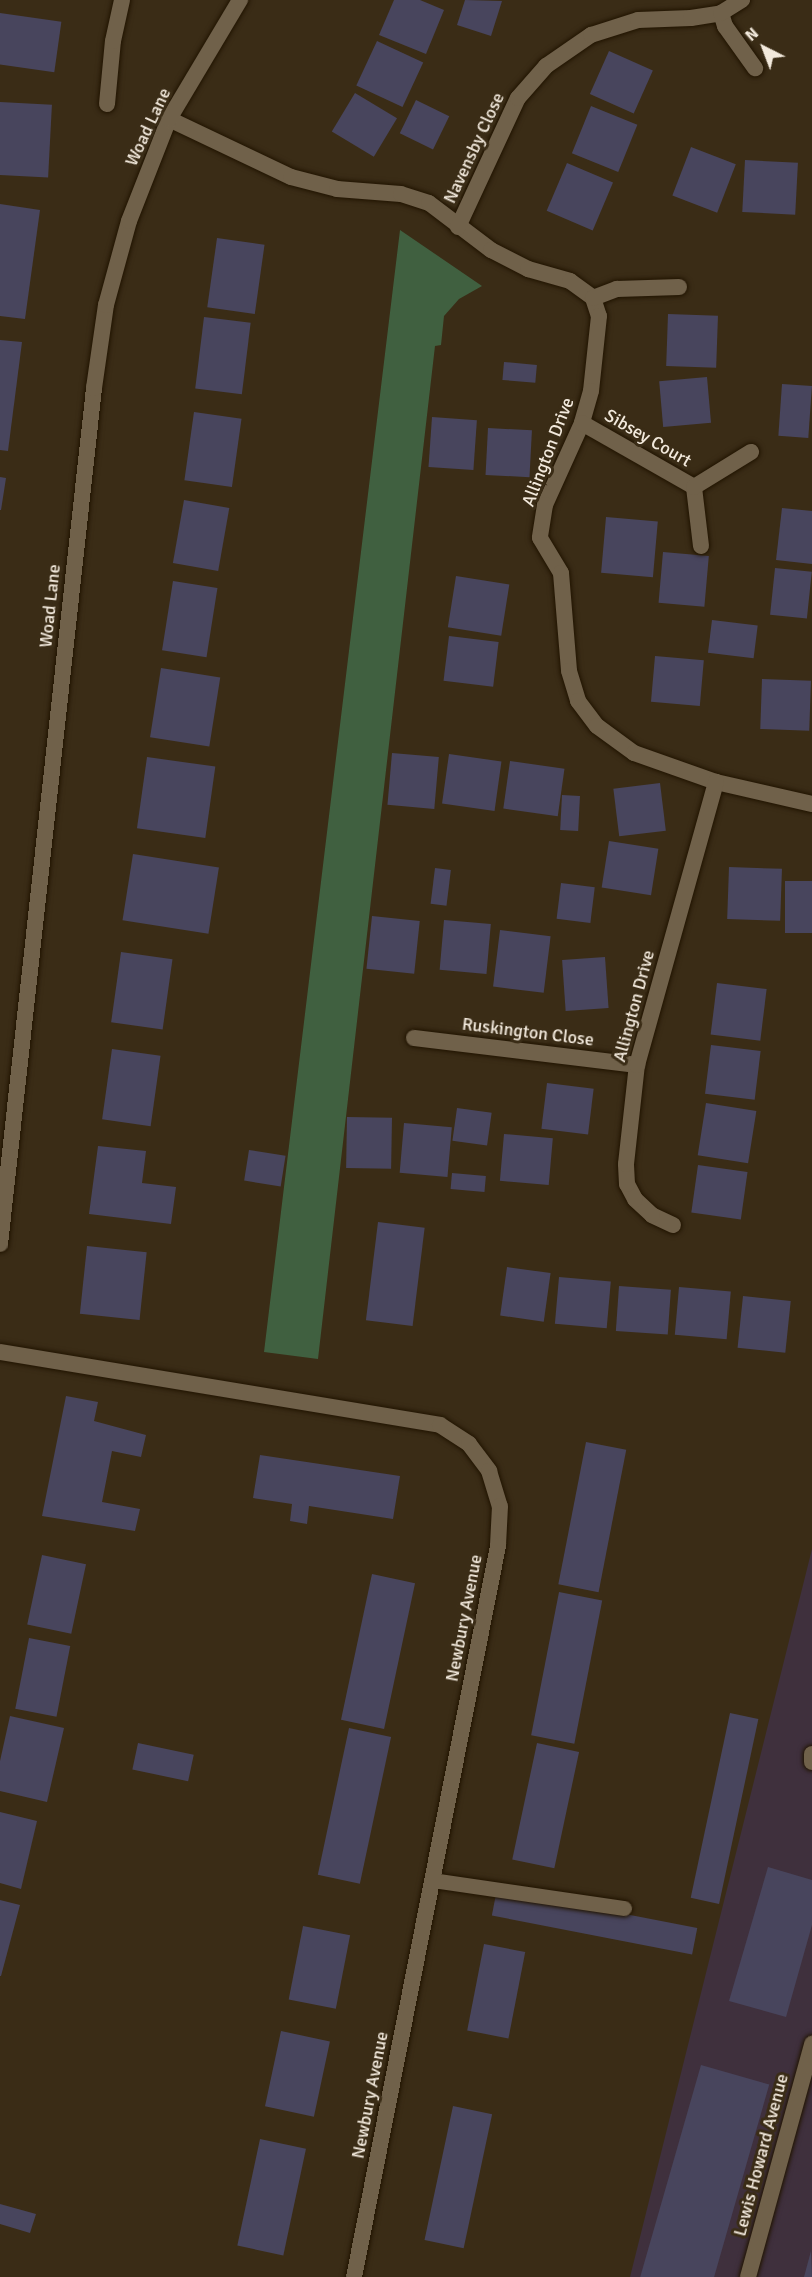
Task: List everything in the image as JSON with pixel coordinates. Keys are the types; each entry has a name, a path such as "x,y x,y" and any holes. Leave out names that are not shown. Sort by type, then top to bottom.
{"street":[{"path":"107,104 113,41 122,0"},
{"name":"Woad Lane","path":"0,1245 95,378 106,305 129,221 169,119 240,0"},
{"name":"Navensby Close","path":"458,227 518,98 546,66 591,35 638,20 691,18 721,13 742,0"},
{"path":"721,13 725,26 755,69"},
{"path":"169,119 291,177 337,189 401,194 429,203 491,250 528,269 570,281 593,298 616,288 679,287"},
{"name":"Allington Drive","path":"593,298 599,316 591,391 582,423 545,505 540,538 561,573 569,671 578,700 614,742 717,782 812,804"},
{"name":"Sibsey Court","path":"582,423 694,487"},
{"name":"Sibsey Court","path":"694,487 751,452"},
{"name":"Sibsey Court","path":"694,487 700,546"},
{"name":"Allington Drive","path":"673,1225 652,1215 635,1199 627,1184 637,1065 717,782"},
{"name":"Ruskington Close","path":"414,1038 637,1065"},
{"name":"Newbury Avenue","path":"0,1352 440,1425 469,1444 489,1471 500,1506 498,1546 354,2277"},
{"path":"812,1754 812,1762"},
{"name":"Lewis Howard Avenue","path":"748,2277 812,2044"}],"lane":[{"path":"432,1880 624,1908"}],"shaded area":[{"path":"812,1549 812,2277 630,2277"}],"green space":[{"path":"400,230 482,286 459,299 444,316 441,345 435,346 318,1359 264,1352"}],"building":[{"path":"394,0 420,0 444,10 426,54 379,35"},
{"path":"465,0 502,1 491,36 457,25"},
{"path":"0,13 61,22 54,72 0,65"},
{"path":"377,41 423,63 403,107 356,85"},
{"path":"609,51 653,71 634,113 590,94"},
{"path":"355,93 397,118 374,157 332,132"},
{"path":"416,100 449,116 433,149 400,133"},
{"path":"0,102 52,105 48,178 0,175"},
{"path":"591,106 637,125 618,172 572,153"},
{"path":"691,147 736,164 717,213 672,196"},
{"path":"745,160 798,163 795,215 742,212"},
{"path":"567,163 613,183 593,230 547,211"},
{"path":"0,204 40,210 25,319 0,316"},
{"path":"217,238 265,245 255,314 207,307"},
{"path":"668,314 718,316 716,368 666,366"},
{"path":"204,317 251,323 242,394 195,388"},
{"path":"0,340 22,342 8,451 0,450"},
{"path":"504,362 537,365 535,383 502,380"},
{"path":"707,377 711,423 663,427 659,381"},
{"path":"782,384 812,386 808,438 778,436"},
{"path":"194,412 242,419 232,487 184,480"},
{"path":"432,417 477,420 473,470 429,467"},
{"path":"488,428 532,430 529,477 486,475"},
{"path":"0,477 6,478 1,510 0,510"},
{"path":"184,500 229,508 218,571 173,563"},
{"path":"782,508 812,511 812,564 776,560"},
{"path":"606,517 658,522 653,577 601,573"},
{"path":"663,552 709,556 704,607 659,603"},
{"path":"775,568 812,572 807,619 770,615"},
{"path":"456,576 509,584 501,636 448,627"},
{"path":"173,581 217,588 206,657 162,650"},
{"path":"712,620 758,626 754,658 708,653"},
{"path":"449,636 499,642 493,687 444,681"},
{"path":"655,656 704,660 700,706 651,702"},
{"path":"161,668 220,677 209,747 150,737"},
{"path":"762,679 811,681 809,731 760,729"},
{"path":"392,753 439,757 434,809 387,805"},
{"path":"449,754 501,761 495,811 442,804"},
{"path":"147,757 215,767 205,838 137,828"},
{"path":"510,761 564,769 558,816 503,809"},
{"path":"660,783 666,831 619,836 613,789"},
{"path":"562,795 580,796 578,831 560,830"},
{"path":"609,841 658,849 651,895 602,887"},
{"path":"133,854 219,868 208,934 123,920"},
{"path":"729,867 782,869 780,921 727,919"},
{"path":"435,868 451,870 446,906 431,904"},
{"path":"785,881 812,881 812,933 785,933"},
{"path":"561,883 595,887 590,923 557,919"},
{"path":"372,916 420,921 414,974 366,969"},
{"path":"444,920 491,924 486,974 440,970"},
{"path":"500,930 551,936 544,993 493,987"},
{"path":"121,952 172,959 163,1030 111,1022"},
{"path":"605,957 609,1008 566,1011 562,960"},
{"path":"717,983 767,989 760,1041 711,1035"},
{"path":"711,1045 761,1051 755,1100 705,1094"},
{"path":"112,1049 161,1056 151,1126 102,1119"},
{"path":"547,1083 594,1089 588,1134 541,1129"},
{"path":"706,1103 756,1111 748,1163 698,1155"},
{"path":"457,1108 492,1113 487,1146 452,1141"},
{"path":"347,1117 392,1118 391,1169 346,1168"},
{"path":"404,1123 452,1127 447,1177 400,1173"},
{"path":"504,1134 553,1138 549,1185 500,1181"},
{"path":"98,1146 146,1151 142,1183 176,1187 171,1224 89,1214"},
{"path":"249,1150 286,1156 281,1186 244,1181"},
{"path":"698,1165 748,1172 741,1219 691,1213"},
{"path":"452,1173 486,1176 484,1192 451,1189"},
{"path":"378,1222 425,1228 413,1326 366,1320"},
{"path":"87,1246 147,1252 140,1320 80,1314"},
{"path":"507,1267 551,1273 544,1322 500,1316"},
{"path":"559,1277 611,1282 607,1328 555,1324"},
{"path":"619,1286 671,1290 668,1335 616,1331"},
{"path":"679,1287 731,1292 727,1339 675,1335"},
{"path":"743,1296 791,1301 785,1353 738,1348"},
{"path":"66,1396 98,1402 94,1421 146,1435 141,1457 112,1451 102,1502 140,1509 135,1531 42,1516"},
{"path":"586,1442 626,1450 599,1592 558,1584"},
{"path":"260,1455 400,1476 393,1519 309,1506 307,1524 290,1521 292,1504 253,1498"},
{"path":"42,1555 86,1564 71,1634 27,1624"},
{"path":"372,1574 415,1583 384,1729 341,1720"},
{"path":"559,1592 602,1600 574,1744 531,1735"},
{"path":"29,1638 70,1646 56,1717 15,1709"},
{"path":"730,1713 758,1719 719,1904 691,1898"},
{"path":"10,1716 64,1728 47,1802 0,1791 0,1761"},
{"path":"349,1728 391,1737 360,1884 318,1875"},
{"path":"138,1743 194,1755 188,1781 132,1769"},
{"path":"537,1743 579,1752 554,1868 512,1859"},
{"path":"0,1812 37,1821 21,1889 0,1883"},
{"path":"768,1867 812,1880 812,1925 786,2017 729,2001"},
{"path":"497,1889 697,1928 692,1954 492,1916"},
{"path":"0,1900 20,1905 1,1976 0,1976"},
{"path":"303,1926 350,1935 336,2009 289,2000"},
{"path":"484,1944 525,1952 508,2038 467,2030"},
{"path":"281,2031 330,2041 314,2117 265,2106"},
{"path":"701,2065 769,2085 714,2277 640,2277"},
{"path":"453,2106 492,2114 464,2248 425,2240"},
{"path":"260,2139 306,2149 283,2255 237,2246"},
{"path":"0,2204 36,2214 30,2233 0,2224"},
{"path":"811,2251 812,2277 804,2277"}]}
